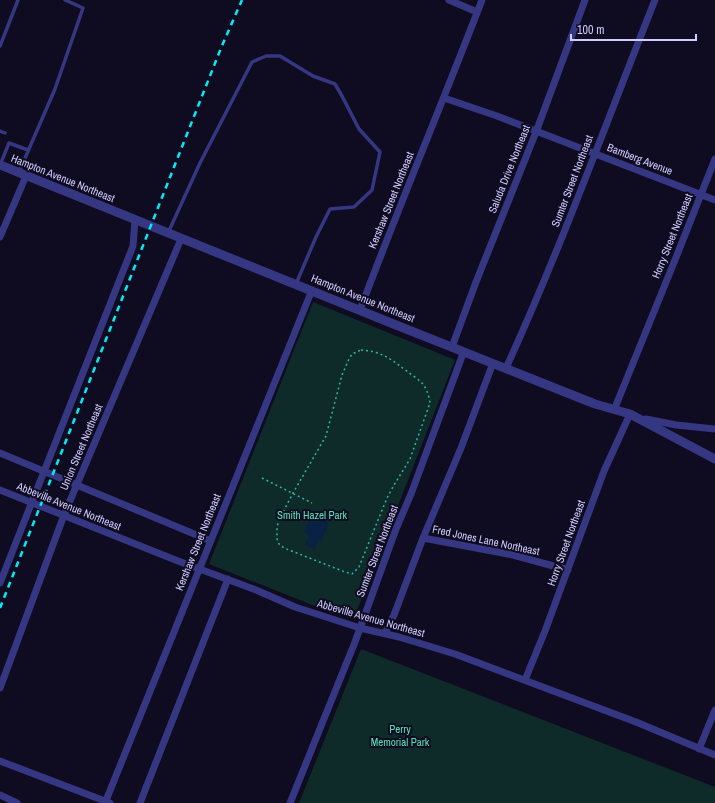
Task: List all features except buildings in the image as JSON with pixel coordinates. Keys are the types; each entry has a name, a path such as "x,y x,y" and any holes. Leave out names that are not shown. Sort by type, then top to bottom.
{"street":[{"path":"449,0 477,12 482,0"},
{"name":"Saluda Drive Northeast","path":"452,346 536,132 585,0"},
{"name":"Sumter Street Northeast","path":"506,368 530,317 655,0"},
{"name":"Kershaw Street Northeast","path":"360,310 477,12"},
{"name":"Bamberg Avenue","path":"444,98 497,116 715,200"},
{"name":"Horry Street Northeast","path":"614,410 676,260 715,159"},
{"name":"Hampton Avenue Northeast","path":"0,165 168,234 312,290 595,404 630,414 715,459"},
{"path":"0,237 22,174"},
{"path":"0,583 132,246 134,220"},
{"name":"Union Street Northeast","path":"0,688 64,515 181,239"},
{"name":"Kershaw Street Northeast","path":"107,802 210,540 312,290"},
{"name":"Sumter Street Northeast","path":"290,803 360,628 464,351"},
{"path":"385,633 461,448 493,363"},
{"path":"630,414 653,421 715,429"},
{"name":"Horry Street Northeast","path":"525,680 545,631 604,471 630,414"},
{"name":"Abbeville Avenue Northeast","path":"0,453 210,540"},
{"name":"Abbeville Avenue Northeast","path":"0,490 178,561 228,579 295,607 360,628 385,633 455,654 636,722 715,755"},
{"name":"Fred Jones Lane Northeast","path":"423,538 513,555 568,570"},
{"path":"140,803 228,579"},
{"path":"699,749 715,710"},
{"path":"0,761 107,802"},
{"path":"0,795 17,803"}],"lane":[{"path":"0,46 18,0"},
{"path":"22,174 28,150 55,89 83,8 65,0"},
{"path":"168,234 200,163 252,62 266,56 280,56 313,76 335,84 359,129 380,152 372,190 354,207 330,209 296,284"},
{"path":"0,131 5,133"},
{"path":"0,165 9,143 28,150"}],"path":[{"path":"361,350 371,351 386,356 421,382 429,396 430,404 428,410 410,459 394,485 356,571 352,574 345,572 284,548 279,544 277,539 277,527 293,493 326,436 342,375 352,354 361,350"},
{"path":"262,478 312,503"}],"green space":[{"name":"Smith Hazel Park","path":"313,302 455,360 354,618 330,612 209,564"},
{"name":"Perry Memorial Park","path":"361,649 715,787 715,803 299,803"}],"water":[{"path":"312,514 329,522 322,540 319,539 315,549 305,545 309,535 304,532"}],"railway":[{"path":"0,608 221,48 242,0"}]}
